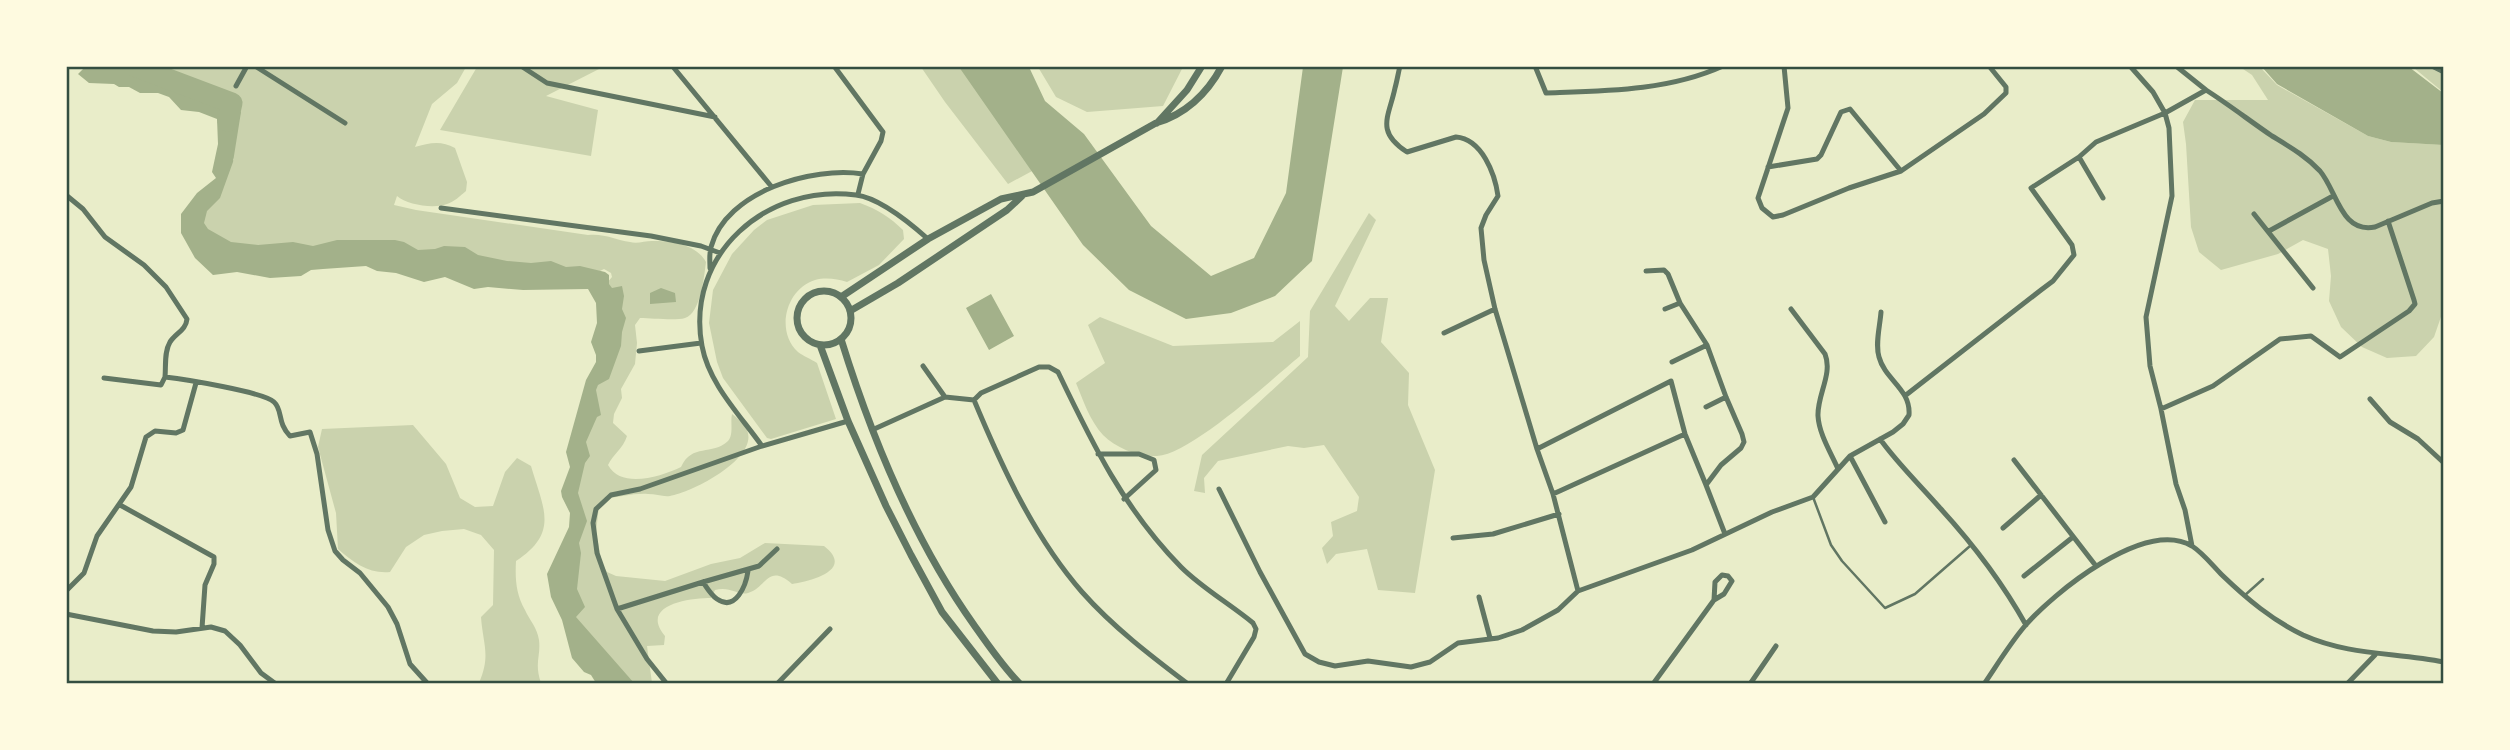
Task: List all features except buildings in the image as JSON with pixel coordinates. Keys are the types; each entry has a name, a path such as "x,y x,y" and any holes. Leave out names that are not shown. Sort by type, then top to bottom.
{"street":[{"path":"236,86 247,66"},
{"path":"256,66 345,123"},
{"path":"521,66 547,83 715,117"},
{"path":"834,66 883,132 863,174 858,194"},
{"path":"1156,123 1186,90 1202,66"},
{"path":"841,298 928,239 1001,199 1032,192 1156,123 1175,117 1198,99 1222,66"},
{"path":"1400,66 1385,117 1387,130 1395,141 1407,152 1443,140 1462,137 1472,141 1492,172 1498,199 1486,215 1480,235 1495,309 1536,449 1559,514 1578,591"},
{"path":"1535,66 1546,93 1625,90 1675,83 1723,66"},
{"path":"1784,66 1788,108 1758,198 1762,208 1773,218 1901,171 1984,114 2007,89 1989,66"},
{"path":"2130,66 2153,92 2165,113 2169,128 2172,196 2146,317 2150,366 2192,546"},
{"path":"2176,66 2206,90 2298,151 2319,171 2346,217 2356,226 2367,229 2444,201"},
{"path":"2432,66 2444,72"},
{"path":"674,68 771,186"},
{"path":"1906,395 2042,290 2074,255 2072,245 2031,188 2109,136 2165,113 2206,90"},
{"path":"1768,167 1817,159 1841,112 1850,109 1901,171"},
{"path":"2079,157 2103,198"},
{"path":"710,272 710,248 718,230 731,215 771,186 844,171 863,174"},
{"path":"762,446 711,375 701,343 703,296 710,272 720,254 741,229 762,212 787,202 811,197 858,194 897,213 928,239"},
{"path":"66,195 83,209 105,237 144,265 166,287 187,319 184,328 167,349 165,377 161,385 104,379"},
{"path":"850,311 898,283 1007,210 1023,196"},
{"path":"2269,232 2333,196"},
{"path":"441,208 640,234 710,248 720,254"},
{"path":"2254,214 2312,288"},
{"path":"2161,409 2213,386 2280,339 2311,336 2321,341 2335,356 2340,357 2409,311 2415,304 2388,221"},
{"path":"1646,271 1667,272 1680,303 1707,345 1744,442 1706,485"},
{"path":"832,293 841,298 850,311 849,326 841,339 820,345 803,336 798,327 799,307 805,299 813,294 832,293"},
{"path":"1665,309 1680,303"},
{"path":"1444,332 1495,309"},
{"path":"1790,309 1828,361 1819,396 1818,418 1838,469"},
{"path":"1219,489 1305,654 1319,662 1342,667 1368,662 1411,667 1423,665 1458,643 1509,635 1558,610 1578,591 1692,550 1813,497 1850,456 1903,424 1909,415 1906,395 1878,356 1881,312"},
{"path":"841,339 872,430 915,526 958,603 1020,684"},
{"path":"639,351 701,343"},
{"path":"820,345 848,421 886,506 942,612 998,684"},
{"path":"1672,362 1707,345"},
{"path":"923,366 945,397"},
{"path":"974,400 981,393 1039,366 1058,372 1098,454 1124,499 1153,537 1184,569 1256,629 1226,684"},
{"path":"165,377 257,393 267,397 277,407 280,425 290,436 310,432 317,454 328,530 335,551 360,573 388,607 397,624 410,664 429,684"},
{"path":"1536,449 1671,381 1685,435 1725,534"},
{"path":"66,591 84,573 97,536 120,505 136,475 146,438 155,431 176,433 183,430 196,383"},
{"path":"872,430 945,397 974,400"},
{"path":"1706,407 1726,397"},
{"path":"2370,399 2390,422 2418,439 2444,463"},
{"path":"974,400 1032,522 1081,591 1154,659 1188,684"},
{"path":"667,684 647,659 617,609 597,553 593,523 596,509 611,495 640,489 762,446 848,421"},
{"path":"1553,494 1685,435"},
{"path":"1880,439 1907,474 1941,508 1993,571 2026,625"},
{"path":"1098,454 1139,454 1154,460 1156,470 1124,499"},
{"path":"1850,456 1885,522"},
{"path":"2014,460 2096,566"},
{"path":"2003,528 2041,495"},
{"path":"120,505 215,560 205,585 202,628"},
{"path":"1453,538 1493,534 1559,514"},
{"path":"2024,576 2073,537"},
{"path":"1984,684 2026,625 2096,566 2115,553 2152,541 2170,540 2192,546 2244,596 2276,620 2304,635 2340,648 2375,655 2444,662"},
{"path":"617,609 748,570 764,563 777,549"},
{"path":"703,582 719,601 727,603 733,601 742,590 747,582 748,570"},
{"path":"1653,684 1714,600 1730,586 1732,581 1728,576 1722,575 1715,582 1714,600"},
{"path":"1479,597 1490,638"},
{"path":"942,612 958,603"},
{"path":"66,614 153,631 176,632 211,627 225,631 240,645 261,673 276,684"},
{"path":"777,684 830,629"},
{"path":"1750,684 1776,646"},
{"path":"2347,684 2375,655"}],"lane":[{"path":"1813,497 1830,545 1885,608 1915,594 1971,545"},
{"path":"2244,596 2263,579"}],"shaded area":[{"path":"85,67 126,67 146,75 166,75 172,79 186,77 192,80 192,85 199,94 209,99 226,99 241,112 233,162 220,198 207,211 204,223 208,229 231,242 258,245 293,242 313,246 337,240 395,240 418,250 444,246 465,247 478,255 507,261 551,261 566,267 580,266 605,272 609,275 612,288 622,286 622,309 626,318 621,346 609,379 598,385 596,390 601,415 597,417 586,442 590,456 585,463 578,493 587,521 579,543 581,553 577,589 585,607 576,617 634,683 596,683 572,658 562,620 551,597 547,574 569,527 570,513 561,491 570,467 566,452 586,380 596,362 591,342 597,323 596,303 588,289 474,289 445,277 424,282 366,266 311,270 301,276 270,278 237,272 213,275 195,258 181,233 181,214 197,193 216,178 212,172 218,144 217,119 199,112 181,110 169,97 158,93 140,93 114,84 89,83 78,74"},
{"path":"102,67 466,67 457,83 432,104 415,147 440,143 455,148 467,182 466,191 452,202 442,205 414,204 397,196 394,205 599,235 633,243 675,243 690,247 706,262 701,293 690,315 675,319 640,318 635,325 635,364 621,389 622,398 614,414 613,423 627,436 608,465 622,477 631,479 642,479 672,471 681,467 696,452 715,448 728,441 732,414 746,428 748,441 734,462 708,481 693,488 670,496 637,494 605,499 599,506 596,532 602,564 607,572 616,576 665,581 711,564 740,558 765,543 824,546 832,554 835,562 833,568 819,577 792,584 784,578 773,576 748,593 721,589 715,590 711,598 670,605 662,610 658,617 665,636 664,645 647,646 652,683 628,683 573,621 574,500 594,385 606,284 612,277 611,273 604,269 600,271 247,255 199,233 209,203 234,159 229,155 235,115"},
{"path":"477,67 603,67 546,96 598,110 591,156 440,130"},
{"path":"921,67 961,67 1034,170 1008,184"},
{"path":"959,67 1029,67 1045,101 1084,134 1151,226 1211,276 1254,258 1286,193 1303,67 1343,67 1312,261 1275,296 1231,313 1186,319 1129,290 1083,245"},
{"path":"1038,67 1183,67 1163,106 1087,112 1056,97"},
{"path":"2240,67 2260,67 2277,85 2368,136 2391,142 2443,145 2443,311 2434,337 2416,356 2387,358 2362,347 2341,327 2329,301 2331,276 2328,249 2303,240 2278,254 2221,270 2199,252 2191,227 2183,122 2195,100 2268,100 2252,75"},
{"path":"2262,67 2409,67 2443,93 2443,145 2391,142 2368,136 2277,84"},
{"path":"2410,67 2443,67 2443,92 2414,68"},
{"path":"860,203 894,222 903,230 904,239 879,265 847,282 823,279 805,285 791,301 787,312 787,333 791,343 798,352 817,363 836,419 767,438 723,378 717,362 709,323 713,290 732,254 767,220 813,205"},
{"path":"1369,213 1376,220 1335,306 1349,321 1370,298 1388,298 1381,342 1409,373 1408,405 1435,470 1415,593 1378,590 1367,549 1336,554 1327,564 1322,548 1333,536 1331,522 1357,511 1359,497 1324,445 1304,448 1288,446 1218,461 1204,478 1205,493 1194,491 1202,455 1308,357 1310,311"},
{"path":"661,288 675,293 676,302 650,304 650,293"},
{"path":"991,294 1014,336 989,350 966,308"},
{"path":"1100,317 1173,346 1273,342 1300,321 1300,356 1210,430 1190,443 1157,456 1142,455 1121,448 1103,435 1091,417 1076,383 1105,363 1088,325"},
{"path":"413,425 446,464 460,498 475,507 493,506 505,472 517,458 531,466 543,507 543,529 539,540 516,561 516,574 520,598 538,635 538,670 541,683 479,683 485,665 481,617 493,605 494,550 481,535 464,529 424,535 406,547 390,572 375,571 362,566 338,549 336,513 318,447 322,429"}],"waterway":[{"path":"134,66 232,103 228,121"}]}
